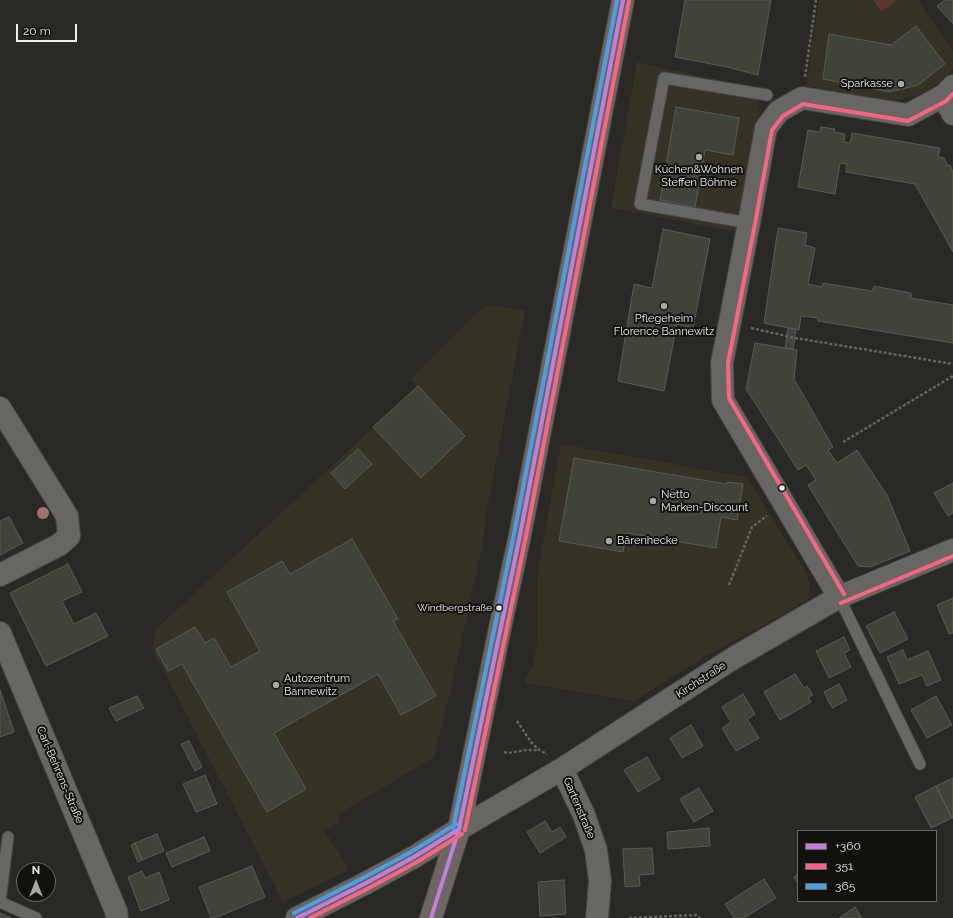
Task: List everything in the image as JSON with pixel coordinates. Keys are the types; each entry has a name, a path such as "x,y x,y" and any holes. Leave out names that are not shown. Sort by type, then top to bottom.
{"main road":[{"path":"431,918 459,829 522,527 623,0"}],"street":[{"path":"839,597 722,400 722,363 750,223 766,128 778,111 802,98 908,115 950,99"},
{"path":"0,408 66,516 69,536 58,545 0,575"},
{"name":"Kirchstraße","path":"459,829 562,769 732,660 839,597 953,550"},
{"name":"Carl-Behrens-Straße","path":"0,633 116,911 117,918"},
{"name":"Gartenstraße","path":"562,769 584,815 596,850 600,881 598,918"},
{"path":"297,918 414,857 459,829"}],"lane":[{"path":"750,223 640,204 664,78 767,95"},
{"path":"839,597 920,764"},
{"path":"8,837 0,902 36,918"}],"path":[{"path":"802,98 816,0"},
{"path":"730,324 795,338 953,364"},
{"path":"843,442 953,376"},
{"path":"729,585 752,527 783,502"},
{"path":"517,721 531,742 539,750 556,758 562,769"},
{"path":"504,752 508,753 539,750"},
{"path":"629,918 696,916 700,918"}],"shaded area":[{"path":"819,0 873,0 881,12 897,0 918,0 953,51 953,70 932,88 918,95 894,101 806,86"},
{"path":"873,0 897,0 881,12"},
{"path":"637,62 757,89 760,112 738,232 611,208"},
{"path":"490,304 525,311 485,519 483,543 450,693 434,757 337,815 340,822 325,831 349,870 283,902 152,648 155,630 418,386 411,379 483,307"},
{"path":"561,444 747,477 806,572 810,586 809,598 798,606 698,661 635,701 525,683 526,675 533,668 537,641 537,575"}],"building":[{"path":"685,0 771,0 758,75 727,67 675,57"},
{"path":"945,0 953,0 953,24 937,6"},
{"path":"916,26 945,64 918,85 890,92 823,79 829,34 891,45"},
{"path":"676,107 739,118 733,155 705,150 695,207 660,200"},
{"path":"821,127 835,129 834,132 845,134 844,142 850,143 852,133 940,148 938,157 944,158 948,166 950,165 953,172 953,252 915,184 846,172 847,164 840,163 835,194 798,187 808,130 820,132"},
{"path":"778,228 807,233 805,245 815,248 808,284 822,287 823,283 872,291 874,286 911,293 911,298 953,305 953,343 818,321 818,318 801,316 799,330 764,323"},
{"name":"Pflegeheim Florence Bannewitz","path":"663,229 710,239 693,328 677,324 664,391 618,381 634,284 652,288"},
{"path":"788,328 796,329 793,349 785,348"},
{"path":"755,343 797,350 794,379 833,447 828,450 837,463 857,450 887,495 910,551 870,567 858,566 808,485 816,480 806,465 798,470 746,389"},
{"path":"418,386 465,436 421,478 373,427"},
{"path":"358,449 372,464 345,489 331,473"},
{"name":"Netto Marken-Discount","path":"574,458 726,484 727,482 743,484 737,520 721,517 716,548 627,533 623,552 559,541"},
{"path":"953,483 953,513 948,516 934,493"},
{"path":"9,517 23,543 0,555 0,521"},
{"name":"Autozentrum Bannewitz","path":"352,539 398,619 393,621 436,696 401,715 378,674 274,733 306,789 267,812 182,664 168,671 156,649 195,627 205,643 214,638 231,667 260,651 227,592 282,561 290,574"},
{"path":"68,564 82,592 62,601 74,624 96,613 108,636 46,666 10,593"},
{"path":"953,598 953,633 949,634 937,605"},
{"path":"894,612 908,639 880,653 866,626"},
{"path":"844,637 850,650 844,653 851,667 829,678 816,651"},
{"path":"903,650 907,660 928,651 941,680 927,686 922,675 899,684 887,657"},
{"path":"795,674 804,688 807,686 813,695 808,697 811,702 780,720 764,692"},
{"path":"839,684 847,700 832,708 824,692"},
{"path":"0,690 14,732 0,737"},
{"path":"743,694 755,714 747,719 759,738 736,751 722,728 731,722 722,707"},
{"path":"137,696 144,708 116,721 109,708"},
{"path":"936,696 952,725 927,738 911,710"},
{"path":"691,725 703,746 682,758 670,738"},
{"path":"189,741 202,767 195,771 181,744"},
{"path":"647,757 660,779 638,792 624,770"},
{"path":"205,775 217,804 196,812 183,784"},
{"path":"953,778 953,818 952,818 936,786"},
{"path":"936,786 952,818 931,828 915,797"},
{"path":"699,788 713,811 694,822 680,799"},
{"path":"545,821 552,832 560,827 566,837 540,853 527,832"},
{"path":"709,828 710,846 668,849 667,832"},
{"path":"157,834 164,851 142,860 135,843"},
{"path":"204,837 210,851 172,867 166,853"},
{"path":"135,843 142,860 138,862 131,845"},
{"path":"652,848 654,874 639,875 640,886 625,887 623,849"},
{"path":"252,866 265,897 215,918 211,918 199,887"},
{"path":"142,871 145,878 159,872 169,900 141,911 128,877"},
{"path":"797,875 797,882 794,877"},
{"path":"764,879 776,898 744,918 734,918 725,904"},
{"path":"564,880 566,914 540,916 538,882"},
{"path":"855,907 862,918 839,918"},
{"path":"0,913 11,918 0,918"}],"transit line":[{"name":"365","path":"453,828 514,534 617,0"},
{"name":"+360","path":"431,918 459,829 520,535 623,0"},
{"name":"351","path":"465,830 526,536 629,1"},
{"name":"351","path":"844,594 729,398 728,363 772,130 783,116 803,104 908,121 946,101 953,94"},
{"name":"351","path":"841,603 953,556"},
{"name":"365","path":"294,913 411,852 456,824"},
{"name":"+360","path":"297,918 414,857 459,829"},
{"name":"351","path":"310,918 417,862 462,834"}],"place":[{"name":"Sparkasse","path":"901,84"},
{"name":"Küchen&Wohnen Steffen Böhme","path":"699,157"},
{"name":"Pflegeheim Florence Bannewitz","path":"664,306"},
{"name":"Netto Marken-Discount","path":"653,501"},
{"name":"Bärenhecke","path":"609,541"},
{"name":"Windbergstraße","path":"499,608"},
{"name":"Autozentrum Bannewitz","path":"276,685"}]}
